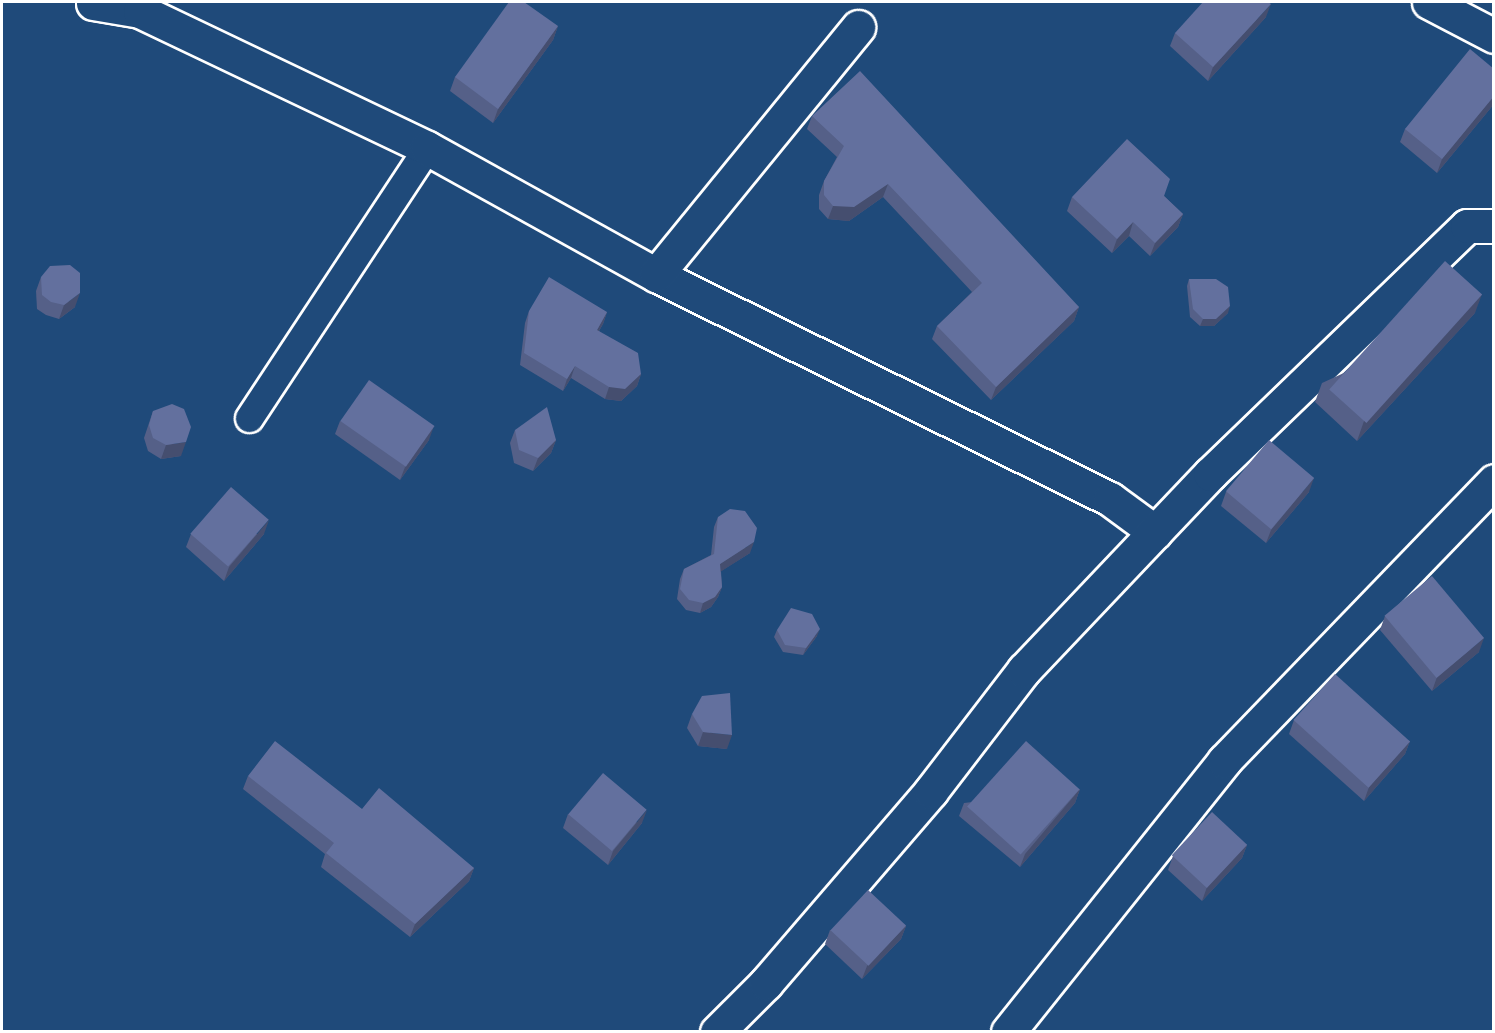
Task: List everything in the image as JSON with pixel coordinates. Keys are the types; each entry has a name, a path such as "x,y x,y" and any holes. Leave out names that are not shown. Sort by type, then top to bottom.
{"street":[{"path":"1428,2 1494,36"},
{"path":"93,3 140,11 427,148 656,275 1110,499 1155,532"},
{"path":"656,275 858,27"},
{"path":"717,1032 766,983 931,790 1024,670 1155,532 1467,226 1494,226"},
{"path":"1008,1032 1224,761 1494,481"}],"lane":[{"path":"249,418 427,148"}],"building":[{"path":"509,2 524,2 558,26 498,109 455,77"},
{"path":"1203,2 1268,2 1271,4 1213,67 1175,33"},
{"path":"1470,49 1494,69 1494,96 1442,159 1405,129"},
{"path":"860,71 1079,307 996,387 937,326 982,283 888,184 854,207 833,206 824,195 824,181 844,146 812,116"},
{"path":"1127,139 1170,179 1164,196 1183,214 1155,243 1133,222 1117,239 1072,197"},
{"path":"1445,261 1482,294 1366,423 1329,390"},
{"path":"70,265 80,273 80,293 64,305 51,302 42,295 41,277 50,266"},
{"path":"549,277 607,312 597,330 638,353 641,374 625,389 609,387 575,366 567,379 524,353 529,311"},
{"path":"1189,279 1216,279 1228,287 1230,306 1216,319 1203,319 1193,309"},
{"path":"369,380 435,426 406,467 340,421"},
{"path":"172,404 184,409 191,427 186,442 166,445 153,438 149,425 153,411"},
{"path":"547,407 556,440 538,458 519,450 515,430"},
{"path":"1269,440 1314,478 1271,529 1226,491"},
{"path":"231,487 269,520 228,567 190,534"},
{"path":"730,509 745,511 757,528 754,542 720,564 722,587 715,597 703,603 689,600 680,589 684,569 714,554 718,517"},
{"path":"1432,576 1484,638 1437,678 1385,616"},
{"path":"791,608 812,614 820,629 806,648 785,645 777,630"},
{"path":"1335,674 1410,742 1369,788 1294,720"},
{"path":"730,693 732,735 703,732 692,714 702,696"},
{"path":"275,741 362,809 379,788 474,868 415,924 326,853 334,843 248,776"},
{"path":"1026,741 1080,789 1021,855 967,806"},
{"path":"603,773 647,810 612,851 568,814"},
{"path":"1212,812 1247,845 1207,888 1172,855"},
{"path":"868,890 906,925 869,966 830,930"}]}
